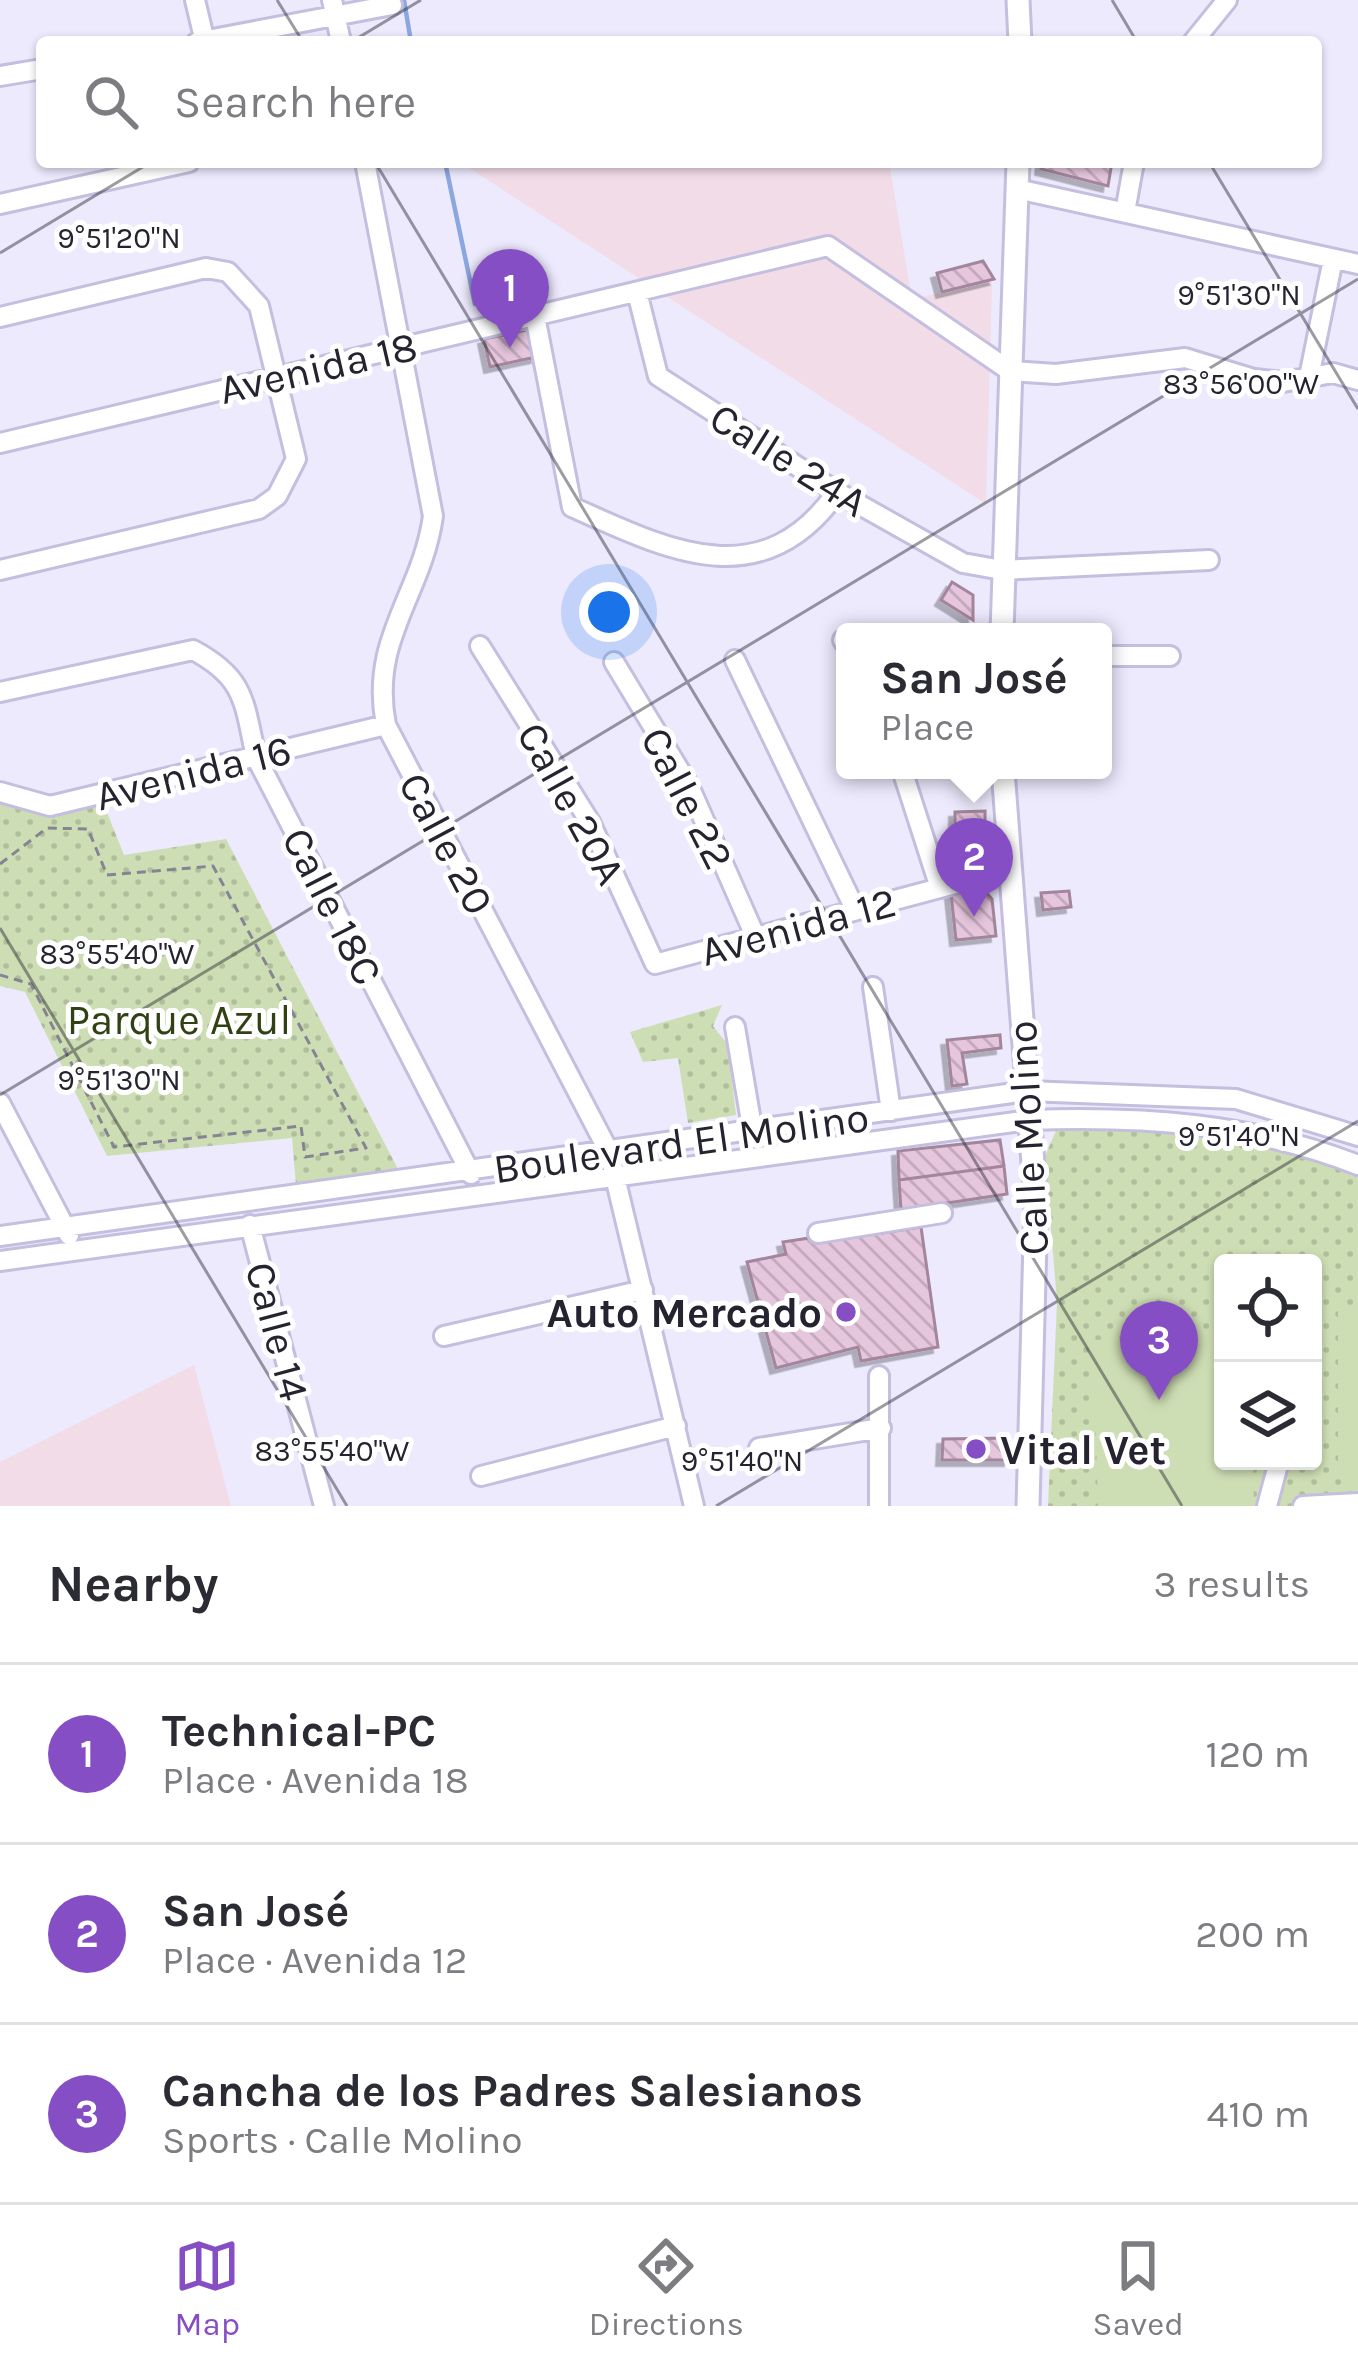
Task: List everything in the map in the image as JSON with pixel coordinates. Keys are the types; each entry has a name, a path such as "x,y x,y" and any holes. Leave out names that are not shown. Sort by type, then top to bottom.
{"main road":[{"path":"1018,0 1020,36"},
{"path":"1002,623 1018,168"},
{"name":"Calle Molino","path":"1004,779 1036,1203 1028,1506"}],"street":[{"path":"195,0 201,36"},
{"path":"1198,36 1227,0"},
{"path":"225,36 334,8 392,5"},
{"path":"0,76 36,70"},
{"path":"0,204 162,168"},
{"name":"Calle 20","path":"366,168 433,516 428,549 385,649 380,699 386,725 609,1152 694,1506"},
{"path":"1125,212 1133,168"},
{"path":"1017,189 1358,265"},
{"name":"Avenida 18","path":"0,443 828,246 1010,371"},
{"path":"1309,377 1333,259"},
{"path":"0,317 206,268 228,272 259,306 296,458 277,496 259,509 0,570"},
{"name":"Calle 24A","path":"637,292 658,376 837,492 963,563 1003,570 1209,560"},
{"path":"535,316 572,507 646,540 718,561 769,547 815,524 837,492"},
{"path":"1010,371 1056,374 1185,358 1253,379 1283,382 1333,373 1358,380"},
{"name":"Calle 20A","path":"480,646 590,823 655,964"},
{"name":"Calle 18C","path":"0,692 194,650 223,666 239,685 256,757 471,1174"},
{"path":"1112,656 1170,656"},
{"path":"736,660 855,910"},
{"name":"Calle 22","path":"614,662 689,785 756,938"},
{"name":"Avenida 16","path":"0,793 50,806 386,725"},
{"path":"905,779 940,888"},
{"name":"Avenida 12","path":"655,964 1010,869"},
{"path":"873,987 891,1111"},
{"path":"735,1027 753,1133"},
{"path":"1094,1090 1094,1118"},
{"name":"Boulevard El Molino","path":"0,1236 471,1174 1027,1091 1236,1099 1358,1136"},
{"path":"0,1103 68,1228 72,1252"},
{"name":"Boulevard El Molino","path":"0,1261 1029,1120 1094,1118 1229,1126 1358,1165"},
{"path":"818,1233 942,1213"},
{"name":"Calle 14","path":"250,1226 324,1506"},
{"path":"444,1336 643,1290"},
{"path":"879,1376 879,1506"},
{"path":"481,1476 676,1426"},
{"path":"759,1448 881,1428"},
{"path":"1268,1506 1277,1470"},
{"path":"1303,1506 1358,1503"}],"path":[{"path":"0,864 47,828 88,830 106,875 213,866 366,1148 305,1157 301,1126 114,1147 31,984 0,975"}],"shaded area":[{"path":"469,168 890,168 912,299 992,282 986,504"},
{"path":"194,1365 231,1506 0,1506 0,1462"}],"green space":[{"name":"Parque Azul","path":"0,794 50,806 104,805 124,855 226,839 398,1169 296,1185 292,1138 107,1156 25,992 0,986"},
{"path":"722,1005 713,1026 728,1045 736,1115 688,1123 678,1058 643,1062 630,1032"},
{"path":"1109,1124 1236,1139 1298,1153 1358,1175 1358,1506 1048,1506 1057,1302 1045,1156 1058,1126"},
{"path":"1338,1310 1358,1310 1358,1477 1338,1478"},
{"path":"1214,1335 1214,1470 1253,1470 1254,1506 1098,1506 1093,1340"}],"building":[{"path":"1041,168 1111,168 1108,186"},
{"path":"983,261 994,279 942,292 937,273"},
{"path":"531,329 536,357 490,367 484,339"},
{"path":"952,582 973,595 973,620 941,600"},
{"path":"985,811 985,826 955,828 955,812"},
{"path":"984,890 992,899 996,936 956,940 951,894"},
{"path":"1069,891 1071,907 1043,910 1041,893"},
{"path":"1000,1035 1001,1048 962,1053 967,1084 952,1086 947,1040"},
{"path":"1000,1140 1004,1166 899,1180 898,1151"},
{"path":"1004,1166 1007,1194 901,1210 899,1180"},
{"name":"Auto Mercado","path":"881,1227 882,1233 921,1227 938,1347 861,1361 858,1347 776,1368 747,1262 786,1254 783,1242"},
{"name":"Vital Vet","path":"1009,1438 1009,1460 942,1460 943,1439"}],"waterway":[{"path":"404,0 410,36"},
{"path":"446,168 475,304"}],"place":[{"name":"Technical-PC","path":"510,348"},
{"name":"San José","path":"974,917"},
{"name":"Auto Mercado","path":"846,1312"},
{"name":"Cancha de los Padres Salesianos","path":"1159,1400"},
{"name":"Vital Vet","path":"976,1449"}]}
